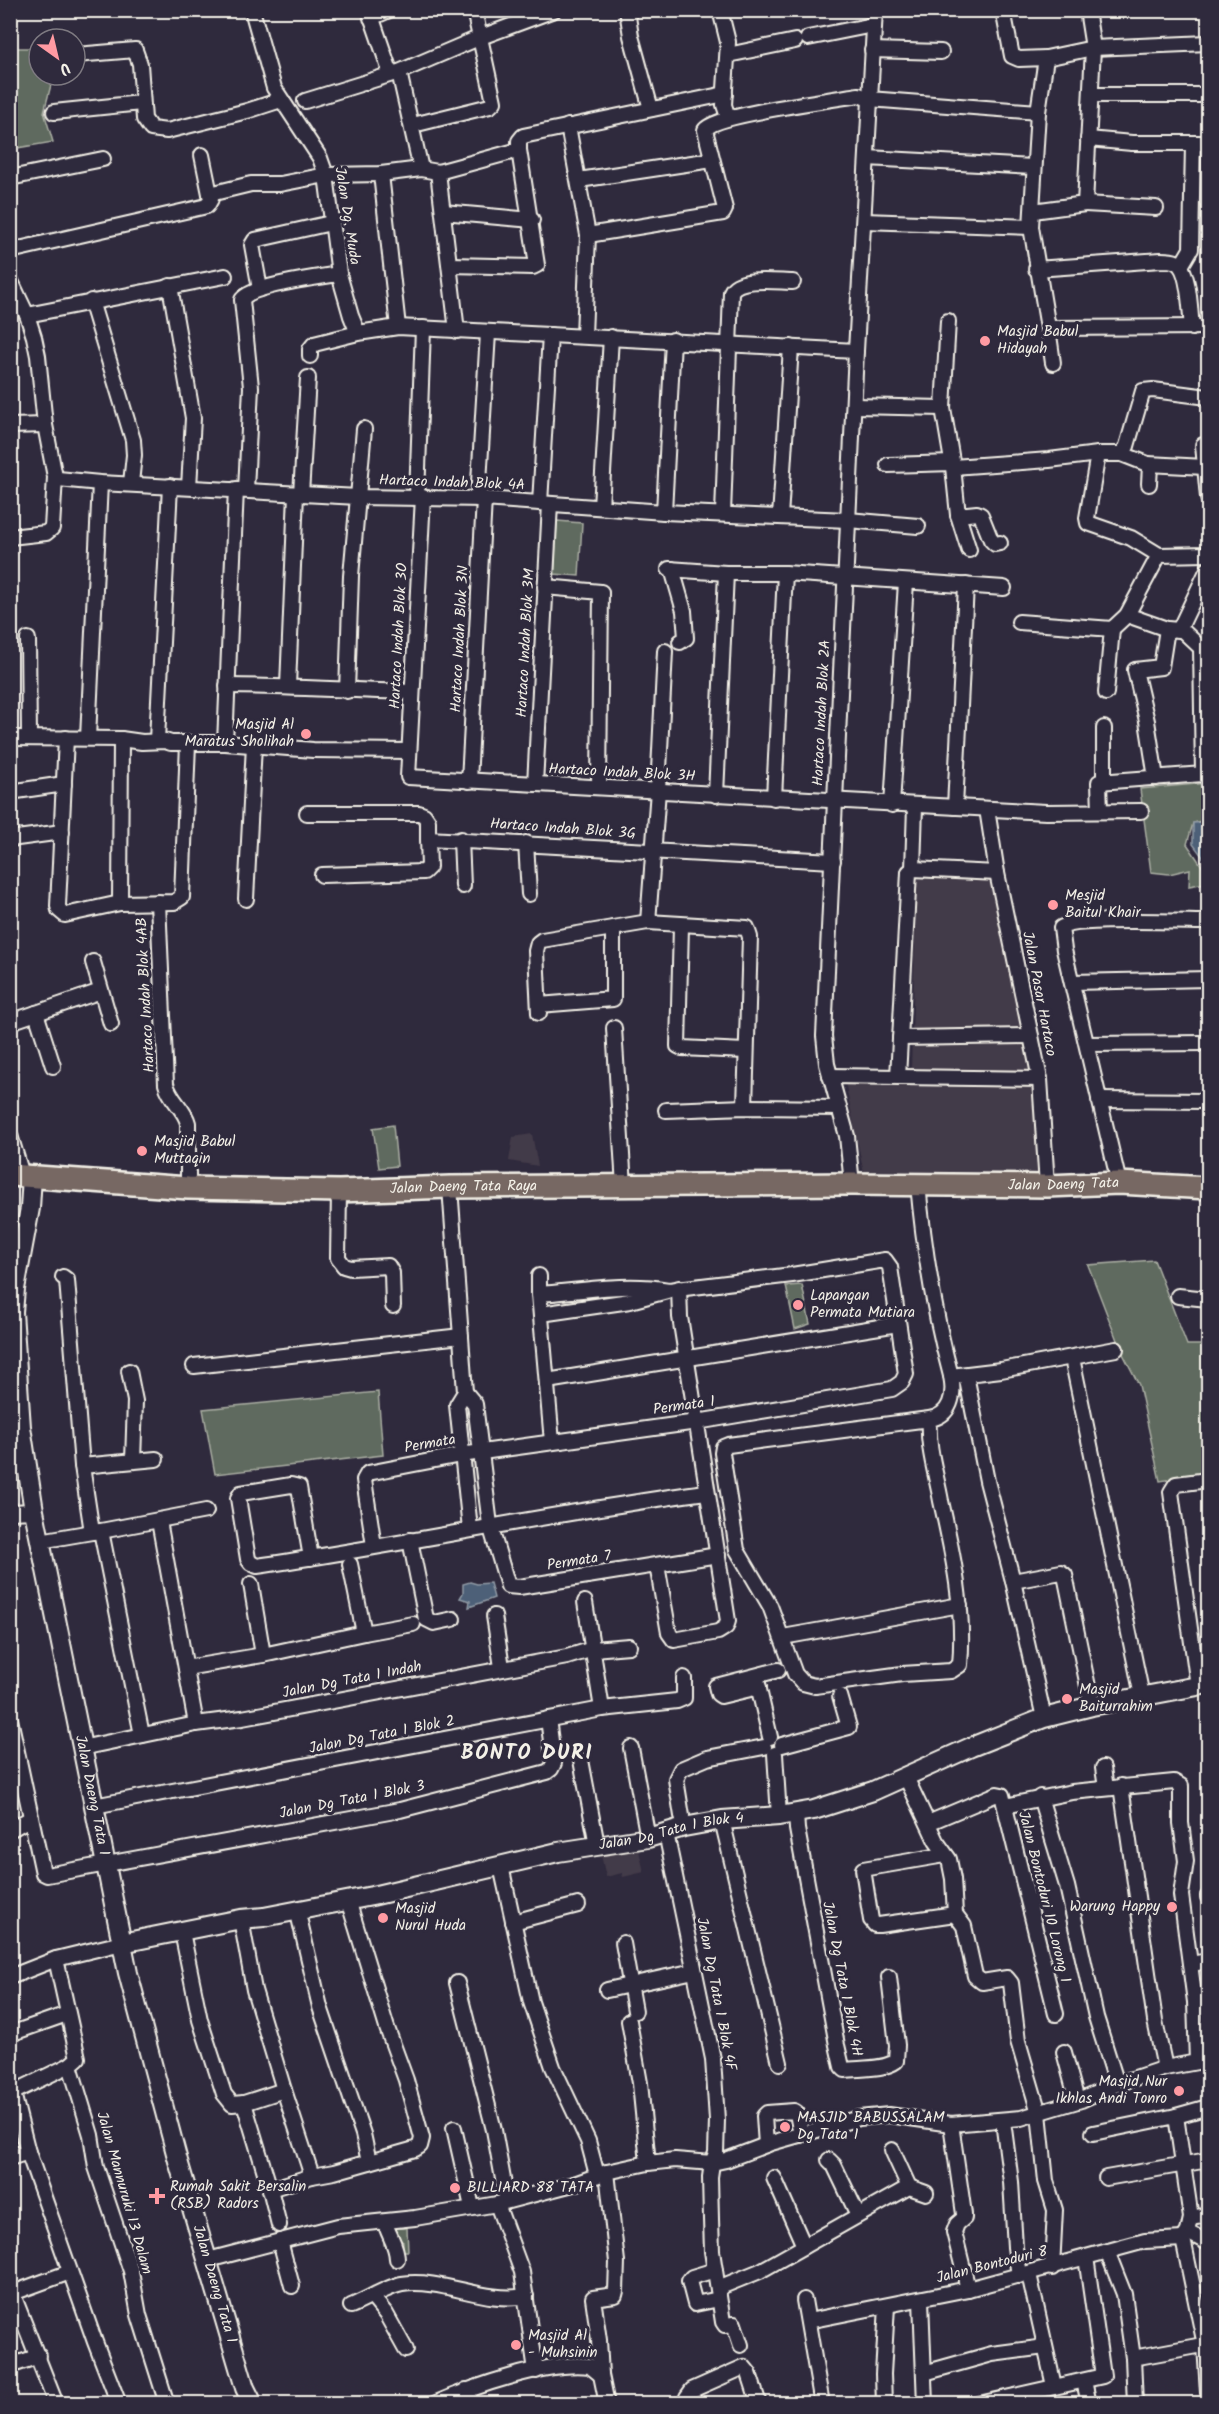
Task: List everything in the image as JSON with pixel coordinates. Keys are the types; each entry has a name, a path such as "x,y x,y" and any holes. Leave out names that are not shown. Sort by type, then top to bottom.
{"main road":[{"name":"Jalan Daeng Tata Raya","path":"21,1176 188,1188 339,1191 450,1187 918,1184"},
{"name":"Jalan Daeng Tata","path":"918,1184 1047,1186 1119,1184 1209,1188"}],"street":[{"name":"Jalan Dg. Muda","path":"252,10 271,76 281,100 320,158 326,175 339,273 358,333"},
{"path":"389,10 370,14 395,73 412,125 421,169"},
{"path":"412,125 490,106 494,102 474,10"},
{"path":"305,101 395,73 554,10"},
{"path":"627,10 631,36 651,109"},
{"path":"720,10 728,42 726,112 732,117"},
{"path":"1003,10 1012,56 1019,59 1046,58 1093,48 1209,43"},
{"path":"1085,204 1093,48 1088,10"},
{"path":"728,56 801,39 874,16"},
{"name":"Hartaco Indah Blok 2A","path":"852,1184 850,1148 830,1076 824,1036 874,16"},
{"path":"87,54 135,50 140,64 141,103 147,126 156,131 167,131 210,121 281,100"},
{"path":"872,50 941,52"},
{"path":"1046,58 1038,112 1031,227 1053,363"},
{"path":"450,266 533,267 537,265 532,220 519,150 519,141 526,134 725,94"},
{"path":"588,235 723,213 725,209 705,129 732,117 859,95 869,99 1038,112"},
{"path":"1092,95 1209,95"},
{"path":"54,112 141,103"},
{"path":"568,126 588,235 584,336"},
{"path":"1088,139 1132,143 1209,144"},
{"path":"1180,266 1191,249 1193,144"},
{"path":"210,194 251,184 280,184 326,175 381,174 421,169 438,172 519,150"},
{"path":"10,251 204,207 209,203 210,194 202,155"},
{"path":"867,158 1034,167"},
{"path":"10,178 103,159"},
{"path":"579,180 712,160"},
{"path":"438,172 457,331"},
{"path":"381,174 398,327"},
{"path":"1033,211 1085,204 1156,208"},
{"path":"443,212 532,220"},
{"path":"864,221 1031,227"},
{"path":"260,289 252,245 255,240 331,223"},
{"path":"1036,269 1161,260 1176,262 1186,279 1192,328"},
{"path":"225,743 241,490 251,387 242,300 244,295 260,289 339,273"},
{"path":"27,315 225,276"},
{"path":"10,279 27,315 34,337 45,425 55,477 52,528 46,533 10,537"},
{"path":"723,514 730,311 733,288 741,282 793,282"},
{"path":"170,285 193,418 189,487"},
{"path":"91,301 133,440 131,483"},
{"path":"948,321 943,408 953,465 958,515 969,550"},
{"path":"310,356 310,349 314,344 358,333 398,327 856,351"},
{"path":"1048,328 1209,327"},
{"name":"Hartaco Indah Blok 3O","path":"408,777 420,497 423,328"},
{"name":"Hartaco Indah Blok 3N","path":"469,781 488,333"},
{"name":"Hartaco Indah Blok 3M","path":"535,784 545,587 550,335"},
{"path":"601,507 610,337"},
{"path":"664,512 673,340"},
{"path":"780,516 791,347"},
{"path":"288,687 308,378"},
{"path":"1122,454 1127,446 1140,394 1143,391 1153,390 1209,397"},
{"path":"855,406 943,408"},
{"path":"10,426 45,425"},
{"path":"347,691 351,576 364,429"},
{"path":"1203,445 1209,498"},
{"path":"1098,454 1088,523 1131,538 1159,555 1209,554"},
{"path":"888,465 953,465 1122,454 1148,464 1205,467"},
{"path":"1148,464 1151,468 1149,484"},
{"name":"Hartaco Indah Blok 4A","path":"55,477 100,483 358,497 481,499 918,526"},
{"path":"88,738 100,483"},
{"path":"157,740 170,486"},
{"path":"958,515 980,514 991,540 995,544 1000,543"},
{"path":"1106,693 1112,629 1127,615 1159,555"},
{"path":"680,642 686,638 686,624 671,569 726,573 785,573 845,579 1004,588"},
{"path":"1156,778 1149,731 1135,670 1161,667 1174,629 1209,569"},
{"path":"716,795 726,573"},
{"path":"774,798 785,573"},
{"path":"892,805 906,582"},
{"path":"954,807 966,585"},
{"path":"545,587 601,592 599,787"},
{"path":"1100,811 1099,782 1206,774 1205,647 1174,629 1127,615"},
{"path":"1019,622 1112,629"},
{"path":"28,639 29,737"},
{"path":"648,922 665,651"},
{"path":"227,686 412,692"},
{"path":"1104,728 1104,782"},
{"path":"10,738 29,737 51,740 88,738 142,742 157,740 171,743 225,743 313,750 409,751"},
{"path":"66,738 58,906 63,914 68,915 120,903 177,902 183,894 188,743"},
{"path":"120,903 121,739"},
{"path":"246,899 254,745"},
{"name":"Hartaco Indah Blok 3H","path":"408,777 892,805 1046,812 1141,811"},
{"path":"10,792 64,784"},
{"path":"898,1077 909,873 913,869 915,806"},
{"name":"Jalan Pasar Hartaco","path":"989,809 997,873 1040,1079 1047,1186"},
{"path":"307,813 419,813 424,815 428,821 430,864 424,872 322,875"},
{"path":"10,839 62,832"},
{"name":"Hartaco Indah Blok 3G","path":"428,839 833,861"},
{"path":"461,839 463,886"},
{"path":"526,843 529,894"},
{"path":"913,869 997,873"},
{"name":"Hartaco Indah Blok 4AB","path":"158,902 166,1084 170,1095 185,1114 188,1124 188,1188"},
{"path":"613,928 613,999 539,1009 536,951 538,943 543,940 613,928 648,922 681,926 744,927 749,930 745,1107"},
{"path":"1119,1184 1061,928 1070,924 1209,922"},
{"path":"681,926 678,1046 746,1052"},
{"path":"93,962 111,1024"},
{"path":"1072,982 1209,979"},
{"path":"10,1022 101,991"},
{"path":"36,1013 53,1066"},
{"path":"614,1028 624,1186"},
{"path":"900,1038 1031,1036"},
{"path":"1087,1044 1209,1043"},
{"path":"830,1076 1040,1079"},
{"path":"1099,1100 1209,1101"},
{"path":"666,1110 745,1107 839,1108"},
{"path":"10,1135 21,1176"},
{"name":"Jalan Daeng Tata 1","path":"21,1176 30,1208 13,1289 17,1452 34,1511 105,1863 150,2061 245,2388 253,2403"},
{"path":"918,1184 930,1286 954,1395 951,1404 942,1413 929,1419 723,1447 735,1544 760,1586 783,1637 795,1674 803,1683 808,1685 951,1671 960,1665 960,1605 956,1568 929,1447 929,1419"},
{"path":"450,1187 465,1392 457,1406 470,1529"},
{"path":"339,1191 338,1258 344,1266 351,1268 388,1266 392,1273 393,1306"},
{"path":"541,1314 630,1301 677,1289 792,1275 881,1259 887,1261 890,1267 898,1324 547,1380"},
{"path":"539,1276 538,1294 552,1442"},
{"path":"63,1277 67,1280 82,1467 142,1735"},
{"path":"538,1294 639,1287 677,1289"},
{"path":"657,1565 669,1633 674,1640 712,1634 726,1626 728,1621 706,1492 677,1289"},
{"path":"1178,1296 1209,1299"},
{"name":"Permata 1","path":"480,1453 697,1422 892,1389 902,1382 906,1374 898,1324"},
{"path":"194,1366 461,1336"},
{"path":"951,1376 1116,1349"},
{"path":"1072,1358 1142,1696"},
{"path":"129,1371 135,1401 133,1461"},
{"path":"966,1375 987,1481 1013,1581 1044,1718"},
{"path":"465,1392 475,1404 490,1525"},
{"name":"Permata","path":"374,1546 365,1475 480,1453"},
{"path":"82,1467 156,1459"},
{"path":"1203,1685 1171,1492 1176,1484 1209,1479"},
{"path":"311,1558 299,1487 291,1485 241,1493 238,1498 250,1563 257,1566 311,1558 596,1507 706,1492"},
{"path":"10,1512 34,1511"},
{"path":"40,1541 206,1511"},
{"path":"159,1521 196,1724"},
{"name":"Permata 7","path":"490,1525 506,1582 513,1588 718,1555"},
{"path":"410,1540 426,1619 434,1623 453,1619"},
{"path":"350,1564 364,1634"},
{"path":"1013,1581 1061,1572 1065,1575 1092,1706"},
{"path":"251,1584 263,1655"},
{"path":"585,1602 602,1709"},
{"path":"783,1637 960,1605"},
{"path":"494,1616 502,1667"},
{"path":"774,1618 810,1632"},
{"path":"186,1668 263,1655 412,1624"},
{"name":"Jalan Dg Tata 1 Indah","path":"81,1748 196,1724 253,1716 502,1667 567,1657 593,1649 629,1646"},
{"path":"778,1670 758,1682 790,1819"},
{"name":"Jalan Dg Tata 1 Blok 2","path":"94,1806 602,1709 677,1701 684,1698 684,1678"},
{"name":"Jalan Dg Tata 1 Blok 4","path":"122,1943 372,1896 597,1845 648,1838 722,1820 790,1819 873,1791 1044,1718 1092,1706 1203,1685"},
{"path":"682,1816 676,1779 681,1769 707,1758 773,1746 849,1727 840,1696"},
{"path":"10,1719 15,1754 31,1818 10,1830"},
{"name":"Jalan Dg Tata 1 Blok 3","path":"31,1818 43,1873 47,1875 400,1810 547,1772 554,1764 548,1719"},
{"path":"631,1748 648,1838"},
{"path":"581,1760 597,1845"},
{"path":"1103,1768 1106,1788"},
{"path":"905,1776 951,1866 955,1914 964,1926 978,1979 982,1982 1007,1978 1011,1983 1018,2041 1039,2113 1046,2181 1054,2210 1052,2268"},
{"path":"208,2260 338,2226 385,2222 502,2202 577,2183 602,2173 648,2163 675,2160 712,2163 738,2157 766,2145 859,2118 899,2116 951,2124 1003,2121 1077,2101 1117,2084 1165,2068 1195,2064 1198,2060 1198,2037 1181,1895 1186,1861 1181,1822 1182,1791 1179,1783 1121,1786 1040,1797 1005,1806"},
{"path":"1121,1786 1155,2021 1165,2068"},
{"name":"Jalan Bontoduri 10 Lorong 1","path":"928,1823 998,1794 1002,1795 1056,2014"},
{"path":"1040,1797 1067,1886 1096,2017 1117,2084"},
{"name":"Jalan Dg Tata 1 Blok 4H","path":"790,1819 842,2067 845,2070 876,2067 896,2061 897,2044 889,1977"},
{"path":"722,1820 780,2063"},
{"name":"Jalan Dg Tata 1 Blok 4F","path":"666,1833 710,2040 715,2076 717,2133 716,2153 712,2163 710,2208 718,2293 724,2324 734,2325 741,2345"},
{"path":"945,1855 862,1865 871,1920 875,1925 955,1914"},
{"path":"501,1866 531,2002 553,2067 602,2173 617,2262 616,2291 615,2295 589,2302 599,2340 601,2375 607,2403"},
{"path":"270,2189 420,2146 422,2138 416,2115 348,1900"},
{"path":"513,1922 578,1905"},
{"path":"297,1909 320,2007 352,2102 369,2162"},
{"path":"241,1919 254,1990 312,2176"},
{"path":"182,1932 200,2020 224,2094 232,2104 244,2103 284,2090"},
{"path":"10,1977 56,1959 122,1943"},
{"path":"623,1943 630,1985 648,2163"},
{"name":"Jalan Mannuruki 13 Dalam","path":"56,1959 78,2058 70,2065 91,2135 96,2167 131,2271 139,2315 167,2403"},
{"path":"1191,1964 1209,1961"},
{"path":"607,1990 694,1971"},
{"path":"457,1983 494,2130 502,2202 526,2296 536,2371"},
{"path":"10,2034 67,2014"},
{"path":"1064,2052 1077,2101"},
{"path":"70,2065 12,2093 28,2152 119,2403"},
{"path":"244,2103 279,2225"},
{"path":"1094,2133 1209,2107"},
{"path":"766,2145 763,2121 767,2113 794,2111 797,2113 801,2135"},
{"path":"1176,2116 1191,2218 1185,2236 1207,2345 1209,2393"},
{"path":"1003,2121 1011,2182 1015,2247 1045,2347 1054,2386"},
{"path":"951,2124 964,2214 964,2218 957,2223 954,2232 968,2289"},
{"path":"454,2128 472,2208"},
{"path":"892,2150 909,2187 926,2193"},
{"path":"10,2158 28,2152"},
{"path":"829,2160 834,2165 858,2215"},
{"path":"1106,2178 1209,2160"},
{"path":"774,2178 804,2246"},
{"path":"715,2270 692,2277 689,2281 695,2304 909,2187"},
{"path":"1191,2218 1209,2215"},
{"path":"385,2222 395,2245 397,2259"},
{"path":"1185,2236 1209,2243"},
{"name":"Jalan Bontoduri 8","path":"808,2321 921,2300 1052,2268 1145,2241 1185,2236"},
{"path":"280,2241 292,2286"},
{"path":"1107,2251 1124,2294 1133,2358 1135,2403"},
{"path":"979,2403 1102,2378 1104,2374 1086,2257"},
{"path":"56,2403 11,2291 70,2272"},
{"path":"351,2306 373,2298 394,2286 413,2283 500,2299 526,2296"},
{"path":"373,2298 386,2314 406,2350"},
{"path":"804,2300 822,2403"},
{"path":"921,2300 925,2403"},
{"path":"884,2403 883,2373 887,2306"},
{"path":"1133,2358 1207,2345"},
{"path":"924,2373 992,2354 1045,2347"},
{"path":"10,2366 39,2356"},
{"path":"434,2403 489,2382 536,2371 585,2366 595,2368 601,2375"},
{"path":"686,2403 692,2390 744,2367 749,2373 759,2403"},
{"path":"1084,2381 1089,2403"},
{"path":"466,2390 472,2403"}],"shaded area":[{"path":"917,873 1001,878 1057,1172 865,1178 844,1077 911,1070"},
{"path":"532,1134 538,1166 509,1161 513,1137"},
{"path":"638,1846 644,1872 623,1877 622,1873 606,1877 601,1855"}],"green space":[{"path":"11,48 27,48 27,87 50,87 44,112 53,142 11,149"},
{"path":"557,521 582,523 579,576 554,574"},
{"path":"1208,783 1208,819 1193,823 1187,844 1206,872 1205,883 1189,886 1190,869 1169,874 1151,872 1140,789"},
{"path":"393,1125 397,1166 379,1168 373,1128"},
{"path":"1154,1260 1187,1345 1208,1345 1208,1474 1160,1481 1139,1385 1120,1348 1088,1265"},
{"name":"Lapangan Permata Mutiara","path":"802,1285 810,1324 795,1329 786,1286"},
{"path":"378,1392 383,1455 215,1474 203,1409"},
{"path":"384,2228 407,2228 408,2251 403,2251 403,2242 391,2234 388,2246 384,2245"}],"water":[{"path":"1208,822 1208,864 1193,844 1193,823"},
{"path":"490,1583 494,1598 469,1607 470,1601 460,1598 463,1593 463,1584"}],"place":[{"name":"Masjid Babul Hidayah","path":"985,341"},
{"name":"Masjid Al Maratus Sholihah","path":"306,734"},
{"name":"Mesjid Baitul Khair","path":"1053,905"},
{"name":"Masjid Babul Muttaqin","path":"142,1151"},
{"name":"Lapangan Permata Mutiara","path":"798,1305"},
{"name":"Masjid Baiturrahim","path":"1067,1699"},
{"name":"Warung Happy","path":"1172,1907"},
{"name":"Masjid Nurul Huda","path":"383,1918"},
{"name":"Masjid Nur Ikhlas Andi Tonro","path":"1179,2091"},
{"name":"MASJID BABUSSALAM Dg Tata 1","path":"785,2127"},
{"name":"BILLIARD 88 TATA","path":"455,2188"},
{"name":"Rumah Sakit Bersalin (RSB) Radors","path":"157,2196"},
{"name":"Masjid Al - Muhsinin","path":"516,2345"}],"district":[{"name":"BONTO DURI","path":"527,1753"}]}
